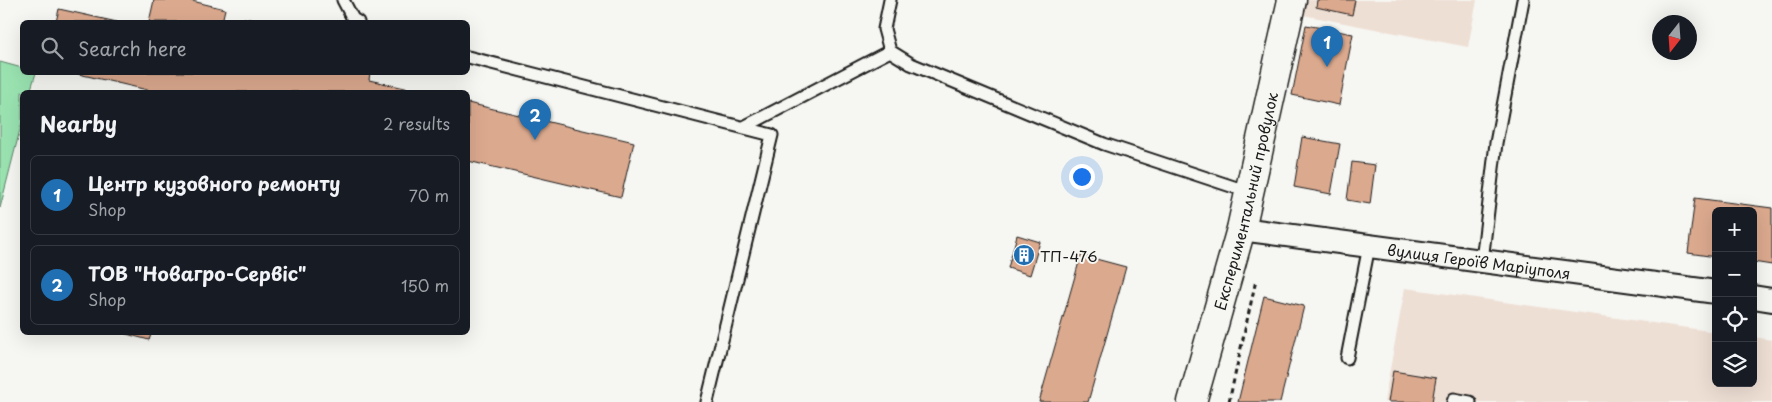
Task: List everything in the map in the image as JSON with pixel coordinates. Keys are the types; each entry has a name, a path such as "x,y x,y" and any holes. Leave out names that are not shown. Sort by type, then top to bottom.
{"street":[{"name":"Експериментальний провулок","path":"1192,402 1241,229 1292,0"},
{"name":"вулиця Героїв Маріуполя","path":"1241,229 1712,291"},
{"path":"1757,298 1772,300"}],"lane":[{"path":"343,0 355,20"},
{"path":"890,0 884,29 890,51 911,64 1104,144 1249,192"},
{"path":"1482,261 1496,143 1523,0"},
{"path":"744,127 890,51"},
{"path":"470,57 772,135 707,402"},
{"path":"1347,358 1369,246"},
{"path":"1453,402 1454,399 1470,402"}],"path":[{"path":"1229,402 1256,280"}],"shaded area":[{"path":"1301,0 1477,0 1468,47 1298,14"},
{"path":"1405,288 1712,331 1712,387 1757,387 1757,338 1772,340 1772,402 1384,402"}],"green space":[{"path":"0,62 20,67 20,75 35,75 31,90 20,90 20,130 0,208"}],"building":[{"path":"154,0 188,0 225,9 222,20 149,20"},
{"path":"1317,0 1355,0 1352,15 1316,7"},
{"path":"59,9 108,20 56,20"},
{"path":"1306,25 1353,34 1339,105 1292,95"},
{"path":"83,75 370,75 369,80 414,90 147,90"},
{"path":"470,103 634,142 621,197 470,161"},
{"path":"1302,137 1340,144 1331,194 1294,187"},
{"path":"1352,162 1375,165 1370,204 1347,200"},
{"path":"1695,198 1772,208 1772,265 1757,263 1757,207 1712,207 1712,256 1688,253"},
{"name":"ТП-476","path":"1017,235 1040,242 1030,275 1008,268"},
{"path":"1081,255 1126,267 1088,402 1039,402"},
{"path":"1264,296 1304,306 1280,402 1238,402"},
{"path":"130,335 151,335 149,340"},
{"path":"1393,371 1436,378 1432,402 1388,402"}],"place":[{"name":"Центр кузовного ремонту","path":"1327,67"},
{"name":"ТОВ \"Новагро-Сервіс\"","path":"535,140"},
{"name":"ТП-476","path":"1024,255"}]}
